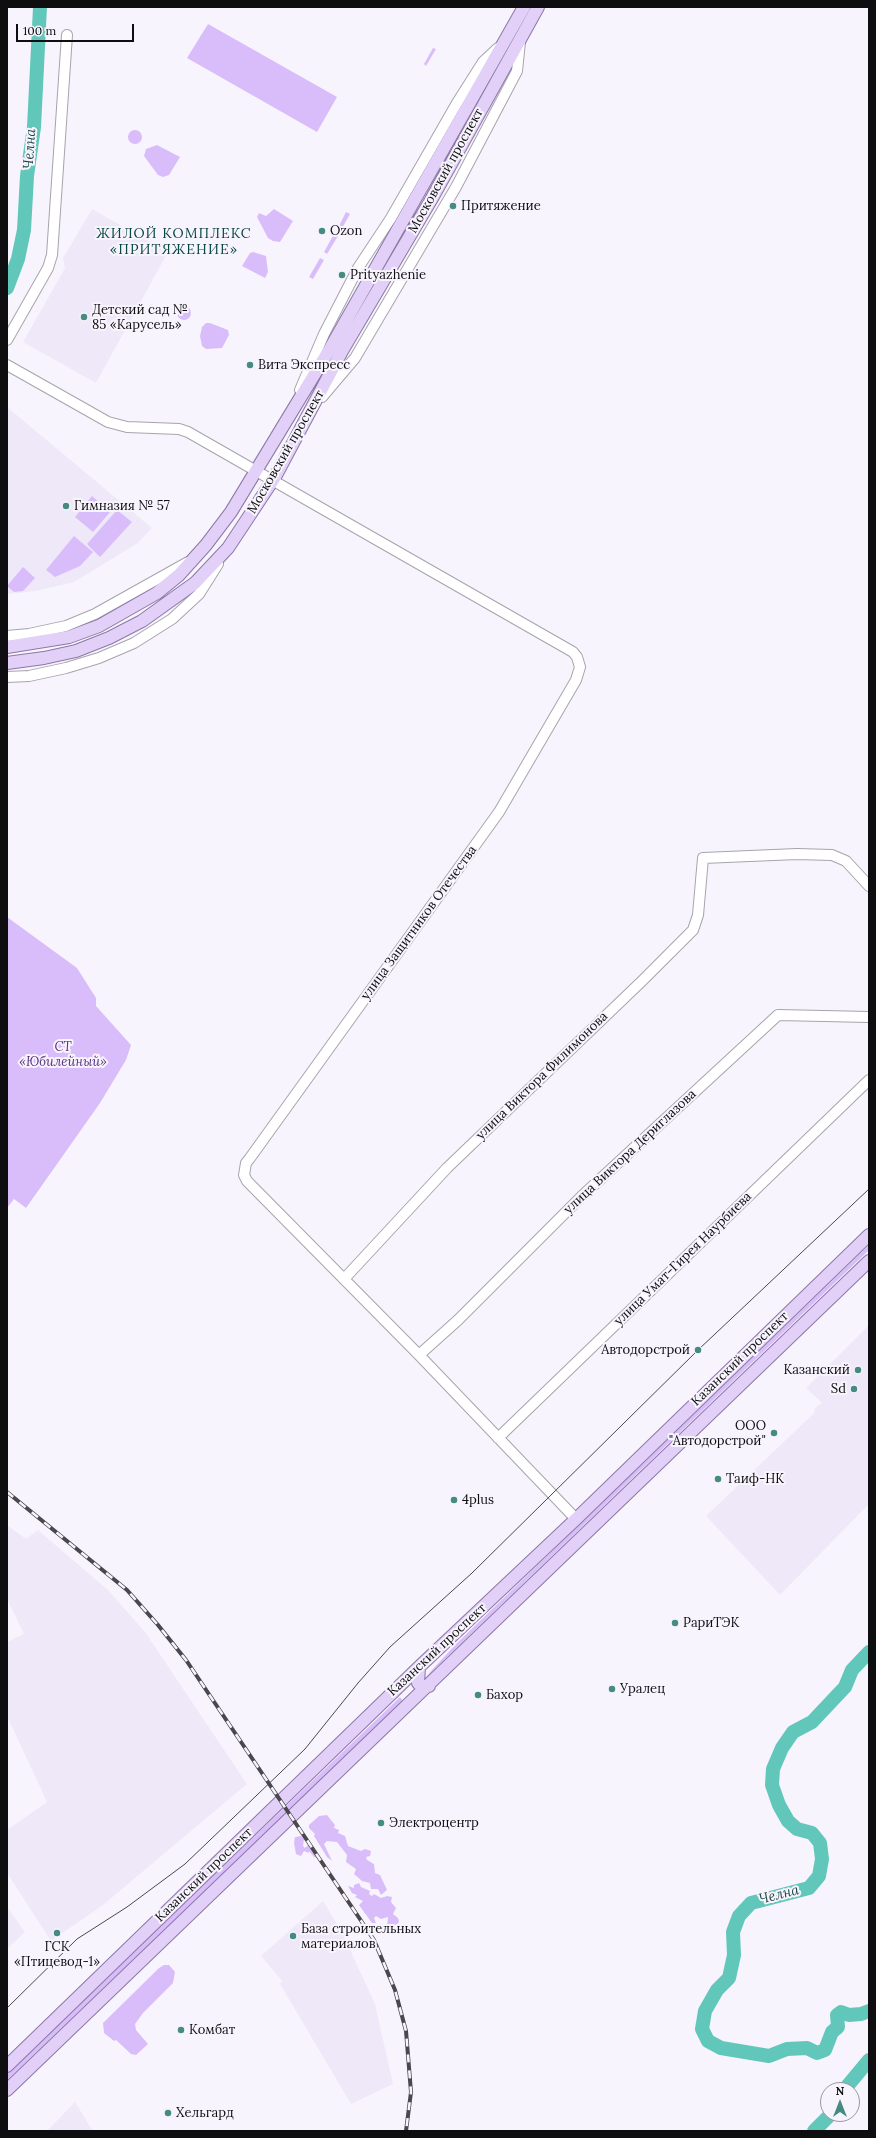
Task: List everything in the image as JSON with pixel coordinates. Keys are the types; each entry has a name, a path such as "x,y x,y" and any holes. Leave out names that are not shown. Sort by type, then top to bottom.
{"main road":[{"name":"Московский проспект","path":"7,648 57,640 98,626 157,593 179,575 218,530 331,347 524,7"},
{"name":"Московский проспект","path":"7,663 44,658 76,651 109,638 142,621 195,583 228,548 273,480 342,351 431,200 521,35 538,7"},
{"name":"Казанский проспект","path":"7,2066 419,1667 576,1519 869,1235"},
{"name":"Казанский проспект","path":"7,2090 866,1267"},
{"path":"419,1667 418,1684 421,1686 429,1686"}],"street":[{"path":"7,340 51,261 67,35"},
{"path":"7,365 108,422 127,426 186,431 273,480"},
{"name":"улица Защитников Отечества","path":"273,480 573,652 577,657 580,667 576,680 499,812 250,1158 245,1169 247,1181 344,1279"},
{"path":"7,678 29,676 66,668 98,658 134,643 172,619 199,594 228,548"},
{"path":"7,636 29,634 66,626 95,614 192,560"},
{"name":"улица Виктора Филимонова","path":"344,1279 446,1168 642,981 693,930 698,915 703,858 797,854 832,855 846,861 869,886"},
{"name":"улица Виктора Дериглазова","path":"419,1355 458,1320 582,1196 778,1015 869,1017"},
{"name":"улица Умат-Гирея Наурбиева","path":"498,1438 869,1080"},
{"path":"344,1279 576,1519"}],"shaded area":[{"name":"Детский сад № 85 «Карусель»","path":"92,209 168,252 96,383 23,342 65,268 63,258"},
{"name":"Гимназия № 57","path":"7,407 152,528 138,543 74,582 36,591 7,594"},
{"path":"869,1325 869,1504 780,1595 706,1516 814,1413 815,1408 822,1403 806,1388"},
{"path":"7,1525 26,1539 38,1530 108,1590 145,1632 247,1784 103,1905 51,1941 7,1873 7,1830 47,1802 7,1716 7,1642 24,1634 7,1599"},
{"path":"323,1901 342,1932 375,2004 393,2084 351,2104 280,1984 282,1981 261,1956"},
{"path":"7,1907 25,1932 7,1949"},
{"path":"75,2102 93,2131 47,2131"}],"green space":[{"path":"208,24 337,97 317,132 187,58"},
{"path":"433,48 436,49 426,66 424,64"},
{"path":"132,130 138,130 142,134 142,140 138,144 132,144 128,140 128,134"},
{"path":"157,145 180,157 169,175 163,177 158,175 144,156 146,149"},
{"path":"274,209 293,221 280,242 273,241 268,238 257,217 259,213 266,216"},
{"path":"346,212 350,214 341,230 338,228"},
{"path":"334,234 338,236 327,254 324,252"},
{"path":"253,252 266,256 268,272 265,278 242,266 250,253"},
{"path":"320,258 324,260 313,279 309,277"},
{"path":"181,306 187,306 191,310 191,316 187,320 181,320 177,316 177,310"},
{"path":"206,323 210,323 228,330 229,335 222,348 206,349 202,346 200,336 202,327"},
{"path":"92,496 110,512 93,532 75,517"},
{"path":"117,510 132,522 100,557 87,544"},
{"path":"74,536 93,552 80,566 55,577 46,570"},
{"path":"23,567 35,578 23,591 14,592 7,586"},
{"name":"СТ «Юбилейный»","path":"7,917 77,968 96,998 96,1006 131,1045 126,1060 100,1103 26,1208 14,1199 7,1208"},
{"path":"869,1245 869,1250 420,1683 456,1644"},
{"path":"400,1697 403,1701 7,2080 7,2073"},
{"path":"327,1815 335,1825 334,1828 339,1830 338,1833 345,1836 348,1846 361,1851 365,1849 371,1851 370,1856 366,1857 367,1860 374,1864 375,1873 380,1875 387,1890 381,1895 378,1889 371,1889 370,1883 362,1881 354,1874 356,1869 346,1862 347,1855 337,1842 327,1841 324,1844 332,1861 327,1857 314,1836 315,1834 309,1828 309,1825 319,1816"},
{"path":"301,1836 304,1839 303,1846 305,1848 308,1845 313,1847 320,1858 314,1857 309,1851 309,1853 304,1851 301,1856 296,1854 294,1843 295,1837"},
{"path":"359,1883 361,1887 370,1891 369,1894 372,1896 374,1894 381,1898 387,1896 392,1897 391,1902 396,1908 393,1914 398,1918 399,1922 393,1928 387,1926 388,1917 381,1919 376,1916 374,1918 376,1923 372,1923 359,1905 363,1901 355,1897 357,1895 352,1893 348,1886 354,1888 354,1885"},
{"path":"164,1965 169,1965 175,1972 173,1983 143,2013 135,2024 136,2030 148,2044 136,2055 131,2054 116,2040 114,2041 104,2033 103,2023 159,1968"}],"waterway":[{"name":"Челна","path":"7,288 18,259 24,230 27,176 34,127 40,7"},
{"name":"Челна","path":"869,1652 852,1670 845,1687 812,1722 793,1732 782,1748 773,1769 772,1785 779,1805 788,1821 797,1829 812,1833 820,1843 822,1859 819,1876 809,1888 751,1903 739,1916 733,1932 734,1955 729,1978 717,1990 705,2011 702,2029 708,2041 721,2048 769,2056 787,2049 807,2048 817,2053 825,2050 832,2032 838,2027 837,2015 841,2012 849,2015 861,2014 869,2011"},
{"name":"Челна","path":"851,2082 869,2060"},
{"name":"Челна","path":"814,2131 823,2122"}],"tram line":[{"path":"7,2008 77,1939 127,1907 185,1864 305,1749 358,1683 390,1647 472,1573 698,1350 869,1189"}],"railway":[{"path":"7,1492 127,1590 158,1625 186,1660 374,1940 395,1990 406,2031 411,2092 406,2131"}],"place":[{"name":"Притяжение","path":"453,206"},
{"name":"Ozon","path":"322,231"},
{"name":"Prityazhenie","path":"342,275"},
{"name":"Детский сад № 85 «Карусель»","path":"84,317"},
{"name":"Вита Экспресс","path":"250,365"},
{"name":"Гимназия № 57","path":"66,506"},
{"name":"Автодорстрой","path":"698,1350"},
{"name":"Казанский","path":"858,1370"},
{"name":"Sd","path":"854,1389"},
{"name":"ООО \"Автодорстрой\"","path":"774,1433"},
{"name":"Таиф-НК","path":"718,1479"},
{"name":"4plus","path":"454,1500"},
{"name":"РариТЭК","path":"675,1623"},
{"name":"Уралец","path":"612,1689"},
{"name":"Бахор","path":"478,1695"},
{"name":"Электроцентр","path":"381,1823"},
{"name":"ГСК «Птицевод-1»","path":"57,1933"},
{"name":"База строительных материалов","path":"293,1936"},
{"name":"Комбат","path":"181,2030"},
{"name":"Хельгард","path":"168,2113"}],"district":[{"name":"ЖИЛОЙ КОМПЛЕКС «ПРИТЯЖЕНИЕ»","path":"174,242"}]}
